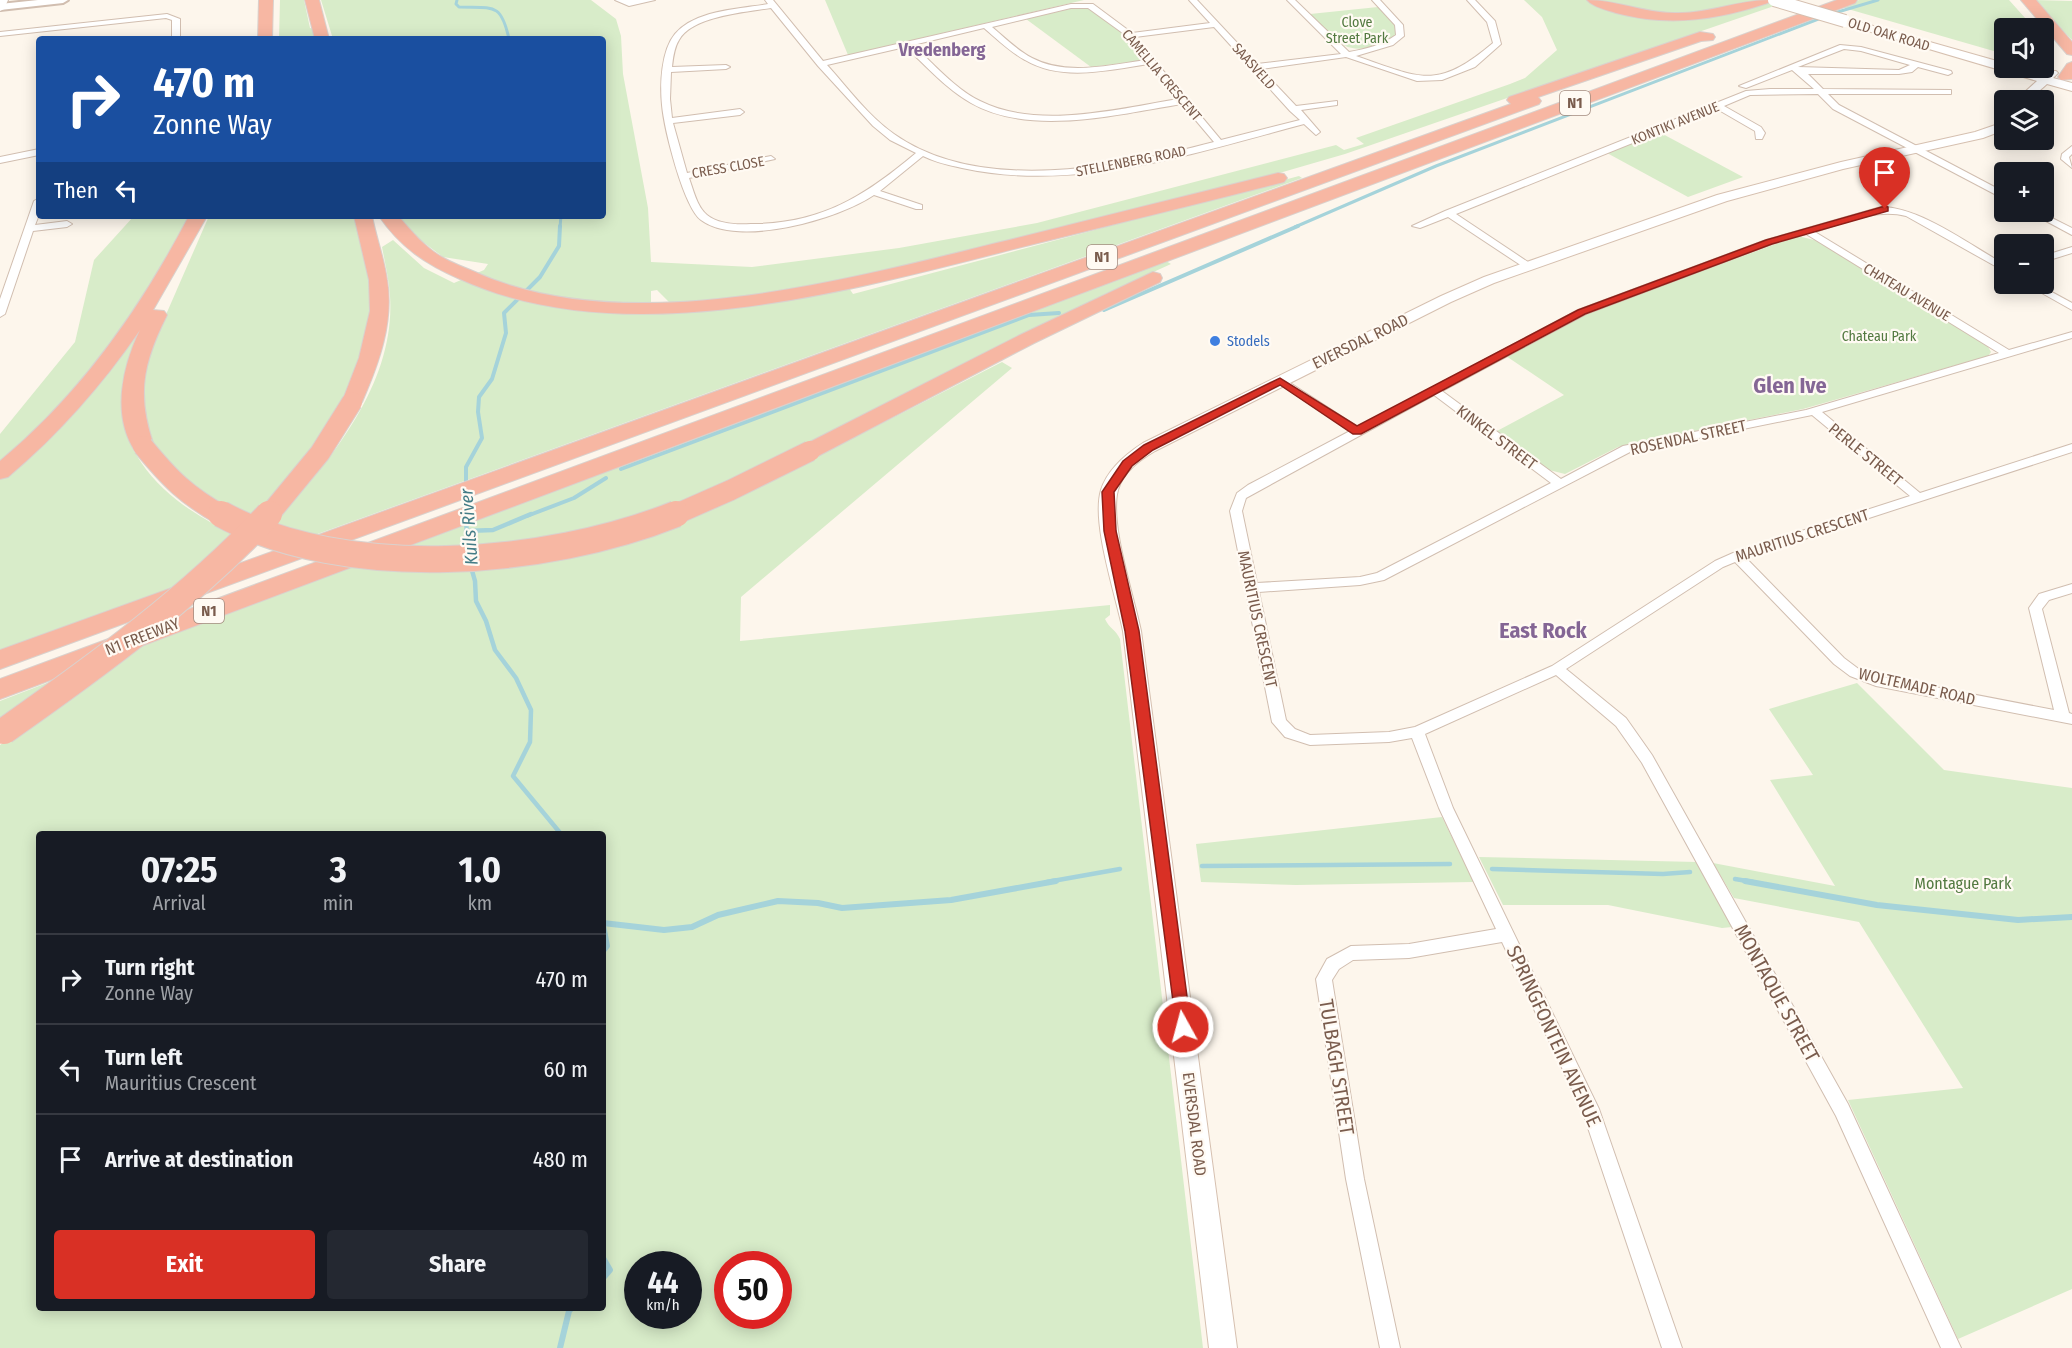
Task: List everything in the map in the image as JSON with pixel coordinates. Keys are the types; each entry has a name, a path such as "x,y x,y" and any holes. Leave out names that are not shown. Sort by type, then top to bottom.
{"highway":[{"path":"265,36 266,0"},
{"path":"312,0 321,36"},
{"path":"1594,0 1633,13 1684,18 1722,14 1763,0"},
{"path":"1774,6 1807,0"},
{"name":"N1","path":"1414,164 1850,0"},
{"path":"2028,0 2072,51"},
{"name":"N1 FREEWAY","path":"0,660 1713,35 1700,36 1325,165 904,270 825,287 713,305 629,308 524,296 467,278 435,261 414,246 391,219"},
{"path":"197,219 184,260 143,342 134,371 131,397 133,421 143,446 186,493 228,520 269,537 320,549 373,556 422,558 537,549 617,533 705,503 1116,294 1414,164"},
{"name":"N1 FREEWAY","path":"0,690 1414,164"},
{"path":"0,472 51,427 97,377 152,298 196,219"},
{"path":"2,732 133,637 212,571 283,499 331,439 352,402 364,374 375,339 380,309 378,280 364,219"}],"main road":[{"name":"OLD OAK ROAD","path":"1799,0 1850,19 1994,62"},
{"name":"OLD OAK ROAD","path":"1774,6 1850,19"},
{"path":"2025,78 2030,81 2034,90"},
{"path":"2045,90 2063,78"},
{"name":"EVERSDAL ROAD","path":"1223,1348 1132,631 1110,531 1107,502 1108,492 1115,479 1138,454 1455,294 1722,198 1911,147 1994,118"},
{"name":"EVERSDAL ROAD","path":"1911,147 1979,135 1994,130"},
{"path":"1933,158 1938,148 1979,135"}],"street":[{"path":"2,3 63,0"},
{"path":"619,0 629,4 651,0"},
{"name":"SAASVELD","path":"1193,0 1316,132"},
{"path":"1291,0 1347,55 1407,76 1431,80 1442,78 1472,65 1498,43 1489,19 1471,0"},
{"path":"1255,67 1347,55 1384,47 1400,36 1399,25 1376,0"},
{"path":"771,3 714,17 688,27 673,41 665,98 684,176 697,212 704,218 722,224 749,228 790,225 817,220 875,192 921,153"},
{"name":"STELLENBERG ROAD","path":"771,3 821,64 882,130 921,153 981,169 1019,173 1058,173 1108,168 1305,121"},
{"name":"CAMELLIA CRESCENT","path":"821,64 1085,5 1131,35 1219,143"},
{"path":"0,34 87,28 170,17 177,21 176,36"},
{"path":"1131,35 1216,24"},
{"path":"986,26 1024,57 1048,67 1084,70 1152,61"},
{"path":"907,44 970,99 986,108 1007,114 1061,117 1184,100"},
{"path":"1743,86 1843,47 1861,49 1948,73"},
{"path":"1801,71 1904,71 1917,64"},
{"path":"1791,66 1801,71 1836,107 1994,191"},
{"path":"668,70 726,67"},
{"name":"KONTIKI AVENUE","path":"1417,226 1718,106 1759,92 1948,92"},
{"path":"1293,109 1334,103"},
{"path":"1718,106 1758,129 1761,133 1759,137"},
{"path":"669,121 740,112"},
{"path":"2072,149 2065,156 2065,159 2072,165"},
{"path":"0,160 36,153"},
{"name":"CRESS CLOSE","path":"684,176 771,159"},
{"path":"875,192 920,207"},
{"path":"0,314 36,209"},
{"name":"MAURITIUS CRESCENT","path":"1994,262 1909,214 1894,210 1881,210 1806,230 1582,312 1252,488 1241,496 1236,511 1278,717 1286,730 1296,737 1310,740 1389,737 1417,732 1557,669 1719,564 1737,556 2071,449"},
{"path":"1448,213 1528,266"},
{"path":"2053,222 2072,232"},
{"path":"29,229 68,224"},
{"name":"CHATEAU AVENUE","path":"1806,230 2008,354"},
{"path":"2054,256 2072,250"},
{"path":"2049,294 2072,307"},
{"name":"ROSENDAL STREET","path":"1252,588 1360,581 1380,577 1627,449 1813,411 2072,335"},
{"path":"1280,381 1357,431"},
{"name":"KINKEL STREET","path":"1434,390 1560,484"},
{"name":"PERLE STREET","path":"1813,411 1918,497"},
{"name":"WOLTEMADE ROAD","path":"1737,556 1839,661 1855,673 1876,681 2067,718"},
{"path":"2067,718 2034,608 2044,597 2072,588"},
{"name":"MONTAQUE STREET","path":"1557,669 1621,722 1647,759 1842,1110 1951,1348"},
{"name":"SPRINGFONTEIN AVENUE","path":"1417,732 1446,808 1590,1108 1672,1348"},
{"name":"TULBAGH STREET","path":"1390,1348 1355,1179 1324,979 1333,964 1351,953 1408,951 1507,934"}],"green space":[{"path":"280,0 304,0 310,28 314,29 315,36 279,36"},
{"path":"321,0 591,0 616,19 621,36 623,74 648,208 651,262 752,267 899,248 1037,223 1336,145 1344,150 1364,144 1356,138 1525,78 1557,50 1542,17 1524,0 1761,0 1777,5 1345,154 1241,184 847,279 734,298 670,303 657,290 651,291 651,310 847,285 853,294 1299,176 1302,178 312,536 271,526 335,450 354,422 370,392 382,361 389,329 390,296 382,247 393,240 424,268 454,283 484,270 488,264 443,257 415,236 401,219 606,219 606,36 332,36"},
{"path":"825,0 1084,0 848,55"},
{"path":"1859,0 2009,0 2025,18 1994,18 1994,51 1841,7"},
{"path":"2034,0 2072,1 2072,40 2054,21 2054,18 2051,18"},
{"path":"1078,7 1098,13 1107,19 1147,60 1091,67 1026,19"},
{"name":"Clove Street Park","path":"1378,7 1396,27 1396,36 1381,44 1361,49 1351,48 1336,41 1310,14"},
{"path":"1659,132 1743,177 1688,197 1607,153"},
{"path":"131,219 187,219 158,275 85,383 0,465 0,434 75,342 94,260"},
{"path":"208,219 358,219 372,286 371,332 336,420 253,522 188,486 150,440 142,415 144,365"},
{"name":"Chateau Park","path":"1798,236 1818,241 1987,345 1991,352 1988,356 1803,409 1618,447 1565,474 1549,470 1497,431 1564,395 1506,356 1595,310"},
{"path":"1166,261 1171,264 1105,294 714,493 571,538 396,551"},
{"path":"140,331 127,366 122,388 123,415 129,439 140,460 155,480 173,497 216,525 239,536 188,583 0,652 0,477 135,332"},
{"path":"1002,362 1012,368 741,597 740,641 1110,605 1110,615 1105,619 1120,639 1203,1348 0,1348 0,745 132,650 363,563 528,559 814,458"},
{"path":"78,671 0,725 0,701"},
{"name":"Montague Park","path":"1857,683 1944,770 2072,788 2072,1289 1958,1339 1848,1100 1963,1088 1859,922 1734,898 1713,863 1835,886 1770,780 1813,775 1769,709"},
{"path":"1442,817 1474,882 1296,885 1201,882 1196,844"},
{"path":"1479,857 1697,862 1732,927 1722,928 1608,905 1503,905"}],"waterway":[{"name":"Kuils River","path":"457,0 456,4 459,7 488,8 499,13 508,36"},
{"path":"1831,14 1878,0"},
{"path":"1295,227 1436,166 1821,18"},
{"name":"Kuils River","path":"560,227 561,219"},
{"name":"Kuils River","path":"466,511 466,467 482,438 478,412 479,397 492,379 506,333 504,313 540,277 559,246 560,226"},
{"path":"1104,310 1298,226"},
{"path":"621,469 1029,315 1059,313"},
{"path":"527,516 574,498 606,478"},
{"path":"467,531 493,530 531,514"},
{"name":"Kuils River","path":"466,519 467,531"},
{"name":"Kuils River","path":"467,531 468,550"},
{"name":"Kuils River","path":"471,567 475,581 476,601 486,621 495,650 516,678 531,710 530,742 513,776 559,831"},
{"path":"1202,866 1450,864"},
{"path":"1047,882 1120,869"},
{"path":"1492,869 1663,874 1690,872"},
{"path":"1735,879 1753,882"},
{"path":"606,923 664,930 692,927 718,915 778,901 818,903 842,908 951,900 1056,881"},
{"path":"1745,881 1877,905 2018,920 2072,917"},
{"name":"Kuils River","path":"606,941 606,947"},
{"name":"Kuils River","path":"606,1263 610,1270 606,1275"},
{"name":"Kuils River","path":"560,1348 569,1311"}],"place":[{"name":"Stodels","path":"1215,341"}],"district":[{"name":"Vredenberg","path":"942,50"},
{"name":"Glen Ive","path":"1790,385"},
{"name":"East Rock","path":"1543,630"}],"route":[{"path":"1183,1027 1132,631 1110,531 1107,502 1108,492 1127,463 1149,447 1280,381 1357,431 1582,312 1769,242 1885,209"}]}
